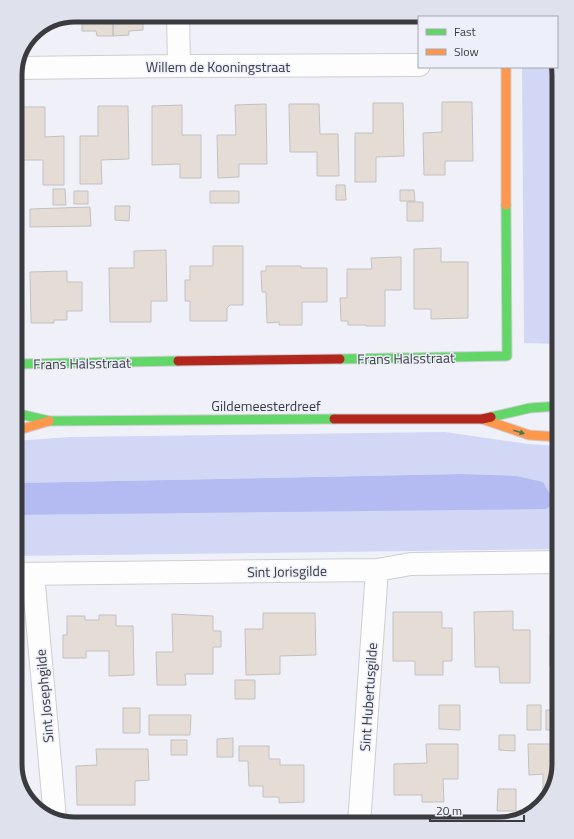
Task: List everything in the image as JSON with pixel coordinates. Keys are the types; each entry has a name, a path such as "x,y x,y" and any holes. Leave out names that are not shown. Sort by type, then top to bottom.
{"street":[{"path":"178,22 178,66"},
{"name":"Willem de Kooningstraat","path":"23,68 418,65"},
{"name":"Frans Halsstraat","path":"22,364 508,356 506,68"},
{"name":"Gildemeesterdreef","path":"22,415 50,421 201,419 482,419 530,408 552,406"},
{"name":"Gildemeesterdreef","path":"482,419 529,435 552,437"},
{"name":"Gildemeesterdreef","path":"22,429 50,421"},
{"name":"Sint Jorisgilde","path":"24,574 377,570 410,564 552,562"},
{"name":"Sint Hubertusgilde","path":"359,817 377,570"},
{"name":"Sint Josephgilde","path":"24,574 54,813"}],"shaded area":[{"path":"522,68 552,68 552,344 524,343"},
{"path":"445,432 528,444 552,446 552,496 460,474 22,483 22,440 70,437"},
{"path":"552,497 552,549 22,556 22,515 140,513"}],"water":[{"path":"460,474 516,476 543,482 552,496 552,505 546,509 22,515 22,483"}],"building":[{"path":"82,22 113,22 113,36 97,36 96,31 82,31"},
{"path":"113,22 143,22 143,30 129,31 129,35 113,36"},
{"path":"442,102 472,102 473,161 445,161 445,175 424,175 423,133 442,132"},
{"path":"373,103 403,103 404,156 376,157 376,182 355,182 355,133 373,133"},
{"path":"266,104 267,164 239,164 239,177 218,178 217,135 236,135 235,105"},
{"path":"289,104 319,104 320,134 338,134 339,176 317,176 317,152 290,152"},
{"path":"182,105 182,135 201,135 201,178 180,178 180,164 152,165 152,106"},
{"path":"98,106 128,106 129,159 101,160 102,184 80,184 80,136 98,136"},
{"path":"22,107 45,107 45,137 64,136 64,185 43,185 43,160 22,160"},
{"path":"336,185 345,185 346,200 336,200"},
{"path":"53,189 65,189 66,205 53,205"},
{"path":"400,190 414,190 415,201 400,201"},
{"path":"74,191 88,191 88,204 74,204"},
{"path":"210,191 239,191 239,203 210,203"},
{"path":"407,202 423,202 423,221 407,221"},
{"path":"115,206 130,206 129,221 115,220"},
{"path":"90,207 91,226 30,227 30,209"},
{"path":"213,246 243,246 243,305 230,305 227,308 227,321 190,321 190,301 185,301 185,280 190,280 190,266 213,266"},
{"path":"441,248 441,262 468,262 468,318 431,319 431,309 414,309 414,249"},
{"path":"166,250 167,301 151,301 151,322 110,322 109,268 134,268 134,251"},
{"path":"401,257 401,290 385,290 385,326 348,325 348,321 341,321 340,298 347,298 347,269 372,269 371,258"},
{"path":"266,266 327,268 327,302 302,302 302,325 279,325 279,322 267,323 266,292 262,292 261,271 266,271"},
{"path":"67,271 67,282 82,282 82,311 67,311 67,320 54,320 54,323 31,323 30,272"},
{"path":"513,611 513,630 530,630 530,683 500,683 499,667 475,667 474,612"},
{"path":"393,612 442,612 442,628 452,628 452,661 443,661 443,675 415,675 415,661 393,661"},
{"path":"263,613 315,613 316,655 280,656 280,674 246,675 245,629 263,629"},
{"path":"172,614 213,616 213,631 221,631 221,647 213,647 213,674 185,674 186,685 157,685 156,652 173,652"},
{"path":"99,615 116,615 116,626 133,626 134,675 109,676 109,651 86,651 86,658 63,658 63,635 67,635 67,616 85,616 85,620 99,620"},
{"path":"550,635 552,635 552,666 550,666"},
{"path":"235,680 255,680 255,699 235,699"},
{"path":"439,705 460,705 460,730 439,729"},
{"path":"527,705 541,705 541,730 527,730"},
{"path":"123,708 140,708 140,733 123,733"},
{"path":"546,710 552,710 552,730 546,730"},
{"path":"149,715 191,715 190,735 149,735"},
{"path":"499,735 515,735 515,751 499,750"},
{"path":"233,738 233,757 217,757 217,739"},
{"path":"171,740 187,740 187,755 171,755"},
{"path":"426,744 458,744 458,779 443,779 444,802 422,802 422,795 394,795 394,764 427,763"},
{"path":"528,744 552,744 552,771 548,784 543,793 543,774 529,775"},
{"path":"239,746 269,746 269,759 280,759 280,765 304,765 304,802 279,803 279,797 263,797 263,786 249,786 248,761 239,761"},
{"path":"96,749 148,749 149,780 135,781 135,805 77,805 76,766 97,765"},
{"path":"498,789 516,789 516,811 497,811"}],"traffic: fast":[{"path":"340,359 507,356 506,205"},
{"path":"22,364 178,361"},
{"path":"491,417 530,408 552,406"},
{"path":"22,415 50,421 334,419"}],"traffic: slow":[{"path":"506,68 506,205"},
{"path":"482,419 529,435 552,437"},
{"path":"22,429 49,421"}],"traffic: jam":[{"path":"178,361 340,359"},
{"path":"334,419 482,419 491,417"}]}
